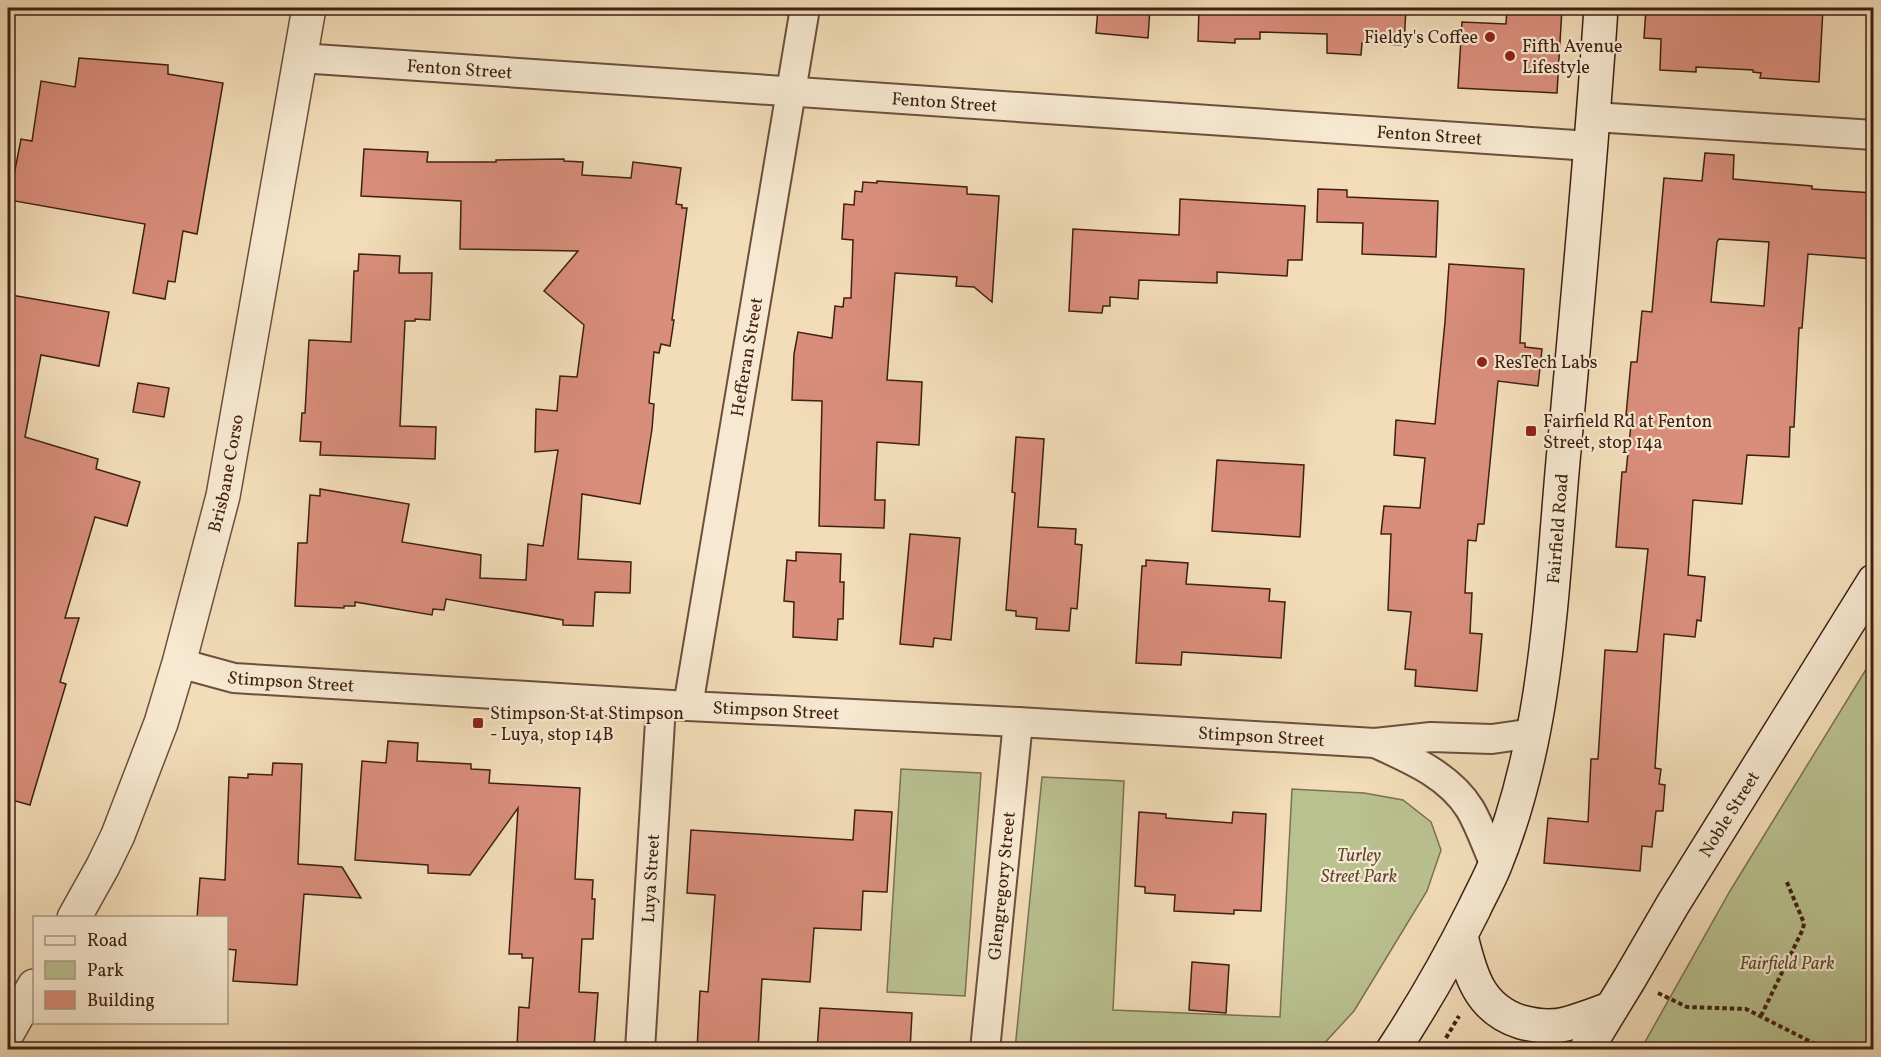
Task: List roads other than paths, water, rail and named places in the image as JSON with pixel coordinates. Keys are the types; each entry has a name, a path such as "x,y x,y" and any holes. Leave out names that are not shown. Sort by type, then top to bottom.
{"main road":[{"name":"Brisbane Corso","path":"75,916 118,835 161,723 223,496 309,8"},
{"name":"Fairfield Road","path":"1393,1050 1430,993 1461,936 1495,865 1519,794 1534,733 1548,633 1592,132 1600,8"},
{"name":"Noble Street","path":"1586,1050 1672,904 1874,581"},
{"path":"1461,936 1468,965 1481,993 1493,1008 1512,1019 1536,1027 1564,1025 1610,1010"},
{"path":"8,1032 33,988"}],"street":[{"name":"Hefferan Street","path":"675,706 805,8"},
{"name":"Fenton Street","path":"300,58 790,92 1592,132 1874,135"},
{"name":"Stimpson Street","path":"179,663 234,678 675,706 1375,742 1431,737 1492,739 1534,733"},
{"name":"Luya Street","path":"640,1050 675,706"},
{"name":"Glengregory Street","path":"985,1050 1018,722"},
{"name":"Stimpson Street","path":"1375,742 1428,768 1450,786 1469,809 1495,865"}],"place":[{"name":"Fieldy's Coffee","path":"1490,37"},
{"name":"Fifth Avenue Lifestyle","path":"1510,56"},
{"name":"ResTech Labs","path":"1482,362"},
{"name":"Fairfield Rd at Fenton Street, stop 14a","path":"1531,431"},
{"name":"Stimpson St at Stimpson - Luya, stop 14B","path":"478,723"}],"park label":[{"name":"Turley Street Park","path":"1359,865"},
{"name":"Fairfield Park","path":"1787,963"}]}
